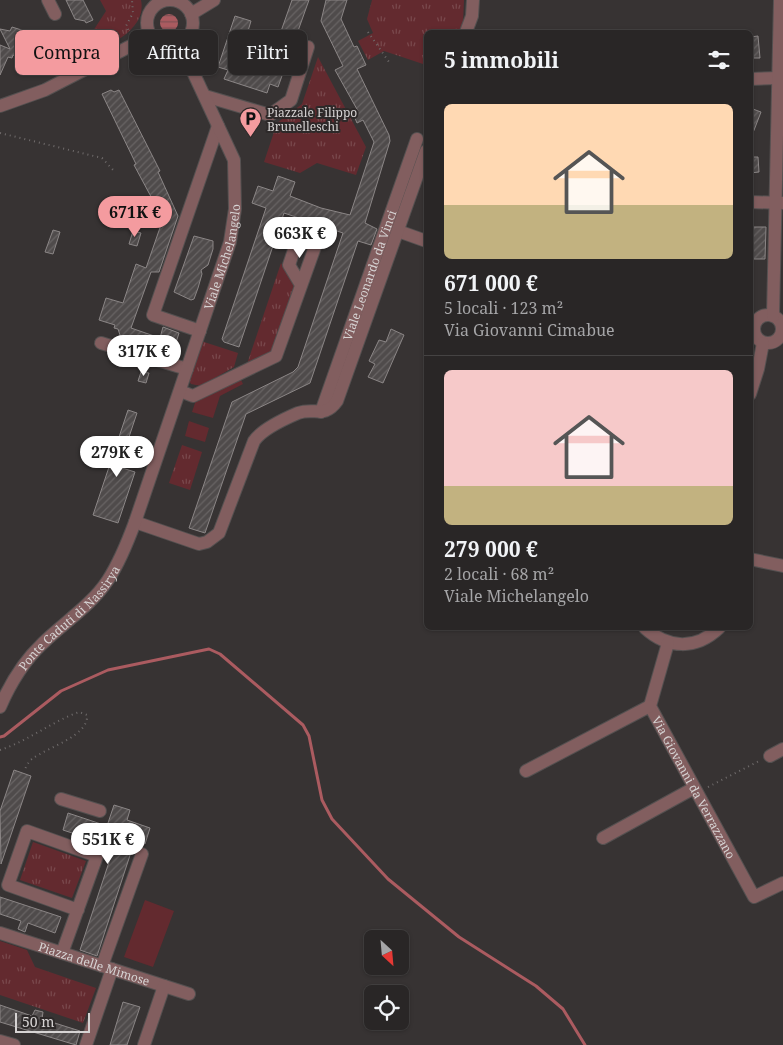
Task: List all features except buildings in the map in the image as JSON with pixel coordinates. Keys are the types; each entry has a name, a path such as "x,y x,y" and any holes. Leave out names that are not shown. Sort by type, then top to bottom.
{"street":[{"path":"48,0 54,14"},
{"path":"190,14 214,0"},
{"path":"467,30 472,16 473,0"},
{"path":"773,316 779,203 778,78 781,35 780,0"},
{"path":"149,30 148,16 155,5 161,1 178,2 190,14 192,30"},
{"path":"0,106 45,90 129,47"},
{"path":"205,96 270,115 292,100 308,47"},
{"name":"Viale Michelangelo","path":"134,524 230,242 235,209 234,160 195,75"},
{"path":"753,79 778,78"},
{"path":"200,331 153,315 218,126"},
{"name":"Viale Leonardo da Vinci","path":"321,412 416,139"},
{"name":"Viale Leonardo da Vinci","path":"321,412 331,409 337,401 424,157"},
{"path":"753,202 779,203"},
{"path":"398,231 424,240"},
{"path":"180,390 193,396 276,356 301,285"},
{"path":"753,328 760,317 773,316 781,322 783,332 773,343 763,343 756,337 753,331"},
{"path":"101,343 187,369"},
{"path":"753,385 763,343"},
{"path":"134,524 198,544 208,542 219,533 254,441 259,435 298,413 311,410 321,412"},
{"name":"Ponte Caduti di Nassirya","path":"0,707 8,688 24,665 42,644 87,604 107,581 134,524"},
{"path":"753,560 783,566"},
{"path":"647,630 655,637 668,643 682,645 697,643 717,630"},
{"name":"Via Giovanni da Verrazzano","path":"668,643 650,706 754,897 783,883"},
{"path":"526,771 650,706"},
{"path":"770,756 783,749"},
{"path":"603,838 696,791"},
{"path":"61,799 100,812"},
{"path":"62,953 78,910 97,856 28,831 8,885 78,910"},
{"path":"86,1045 107,968 142,854"},
{"name":"Piazza delle Mimose","path":"0,933 188,994"},
{"path":"144,1045 164,986"},
{"path":"0,1040 14,1045"}],"path":[{"path":"126,26 133,13 132,0"},
{"path":"368,32 389,62"},
{"path":"0,133 102,158 115,172"},
{"path":"0,750 26,740 67,716 79,712 87,715 87,722 81,731 30,760 24,771"},
{"path":"696,791 770,756"}],"green space":[{"path":"100,0 141,0 141,12 137,22 119,39 119,30 94,30 106,11"},
{"path":"372,0 464,0 463,23 461,30 424,30 424,64 384,51 368,60 358,41 373,33 367,19"},
{"path":"318,57 366,147 356,175 317,163 300,173 264,162 277,123 302,104"},
{"path":"281,263 294,286 272,352 247,364"},
{"path":"201,341 238,353 234,367 201,386 191,384 188,379"},
{"path":"240,378 243,384 220,396 213,418 192,412 196,400"},
{"path":"189,421 209,428 205,442 185,436"},
{"path":"182,445 202,452 190,490 169,483"},
{"path":"33,842 86,861 72,898 20,880"},
{"path":"145,900 174,911 153,967 124,957"},
{"path":"0,941 27,950 35,967 96,988 83,1023 0,995"}],"shaded area":[{"path":"169,14 177,20 177,26 174,30 164,30 160,23 163,17"}],"waterway":[{"path":"0,737 4,736 61,691 108,670 209,649 220,654 303,725 309,736 322,800 332,819 388,879 459,937 536,986 563,1009 585,1045"}],"place":[{"name":"Piazzale Filippo Brunelleschi","path":"251,138"}]}
